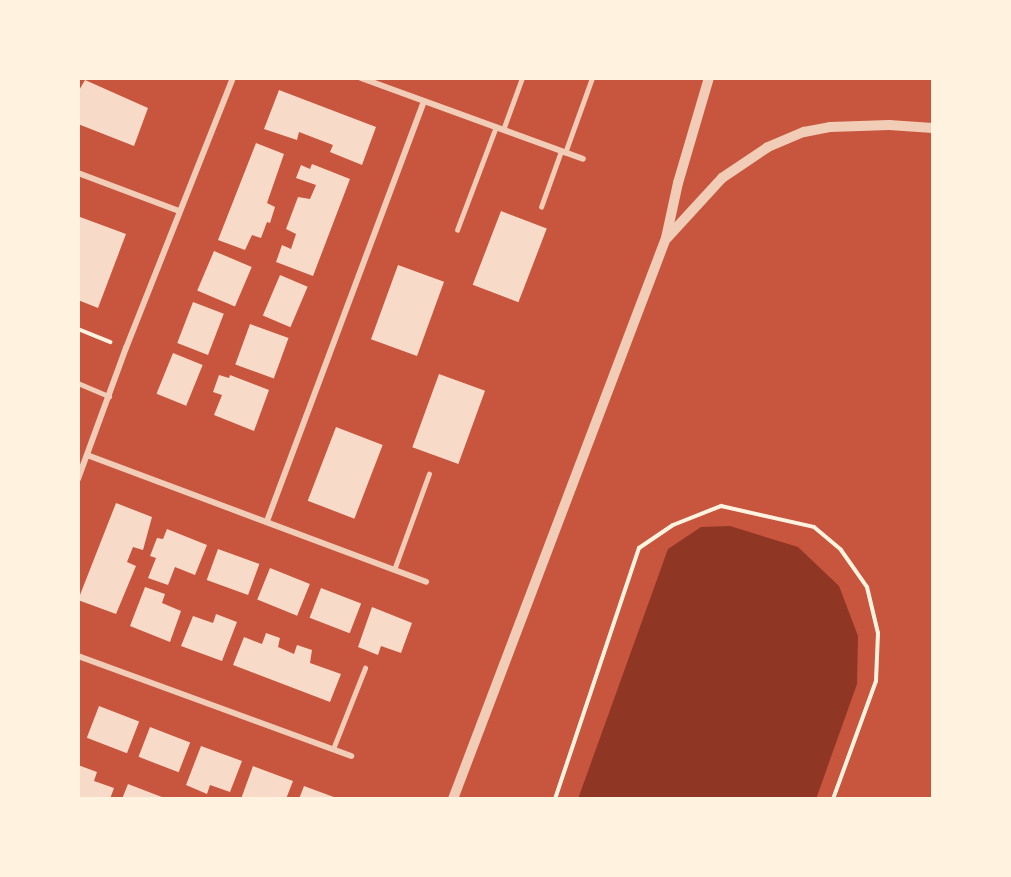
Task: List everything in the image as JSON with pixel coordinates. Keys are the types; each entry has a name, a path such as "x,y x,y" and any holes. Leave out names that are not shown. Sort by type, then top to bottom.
{"street":[{"path":"78,479 126,348 233,78"},
{"path":"361,78 583,159"},
{"path":"453,799 666,238 678,183 709,78"},
{"path":"267,521 424,101"},
{"path":"666,238 722,178 768,147 804,132 830,126 889,125 933,128"},
{"path":"78,173 179,211"},
{"path":"87,455 426,582"},
{"path":"78,656 351,756"}],"lane":[{"path":"457,230 522,78"},
{"path":"541,207 592,78"},
{"path":"78,383 109,396"},
{"path":"394,570 429,474"},
{"path":"333,749 365,668"}],"path":[{"path":"78,329 126,348"},
{"path":"555,799 639,548 673,525 721,506 814,527 841,550 867,587 878,633 876,681 833,799"}],"shaded area":[{"path":"730,526 798,547 839,586 858,636 857,684 816,799 578,799 668,549 701,527"}],"building":[{"path":"85,80 148,108 134,146 78,124 78,92"},
{"path":"279,90 376,127 362,165 330,152 333,145 299,132 297,140 264,129"},
{"path":"256,143 284,154 267,203 275,207 270,223 267,222 261,238 252,235 245,250 218,240"},
{"path":"312,164 350,179 313,276 276,262 282,245 291,249 296,234 286,229 298,197 310,199 316,185 296,178 301,165 310,169"},
{"path":"501,211 547,229 518,302 473,285"},
{"path":"80,217 126,234 98,308 78,300"},
{"path":"214,251 252,267 235,307 197,291"},
{"path":"398,265 444,282 417,356 371,339"},
{"path":"280,275 308,287 290,327 263,316"},
{"path":"193,302 224,314 208,355 177,343"},
{"path":"250,324 289,338 274,378 235,364"},
{"path":"173,353 203,365 186,406 157,394"},
{"path":"439,374 485,391 458,464 412,447"},
{"path":"219,375 229,378 230,375 269,390 254,431 214,415 222,395 213,392"},
{"path":"336,427 383,445 354,519 308,501"},
{"path":"116,503 152,517 143,550 133,547 127,562 136,566 116,614 78,600"},
{"path":"167,529 207,545 195,575 175,567 168,585 148,578 156,558 150,556 157,538 163,539"},
{"path":"218,549 259,564 248,595 207,580"},
{"path":"270,568 310,584 297,616 257,600"},
{"path":"145,587 165,594 162,603 181,611 170,642 130,626"},
{"path":"321,588 361,603 350,633 310,618"},
{"path":"372,607 412,623 401,653 381,646 378,655 358,647"},
{"path":"216,614 237,622 222,661 181,646 193,616 213,623"},
{"path":"266,633 280,638 278,647 294,654 297,645 312,650 310,663 341,674 330,702 233,665 244,637 262,644"},
{"path":"99,706 139,721 127,753 87,738"},
{"path":"150,727 190,742 179,772 139,757"},
{"path":"201,746 242,761 230,792 210,785 207,794 186,785"},
{"path":"78,765 97,772 94,781 114,788 110,799 78,799"},
{"path":"253,766 293,781 286,799 241,799"},
{"path":"128,784 167,799 122,799"},
{"path":"304,786 339,799 299,799"}]}
